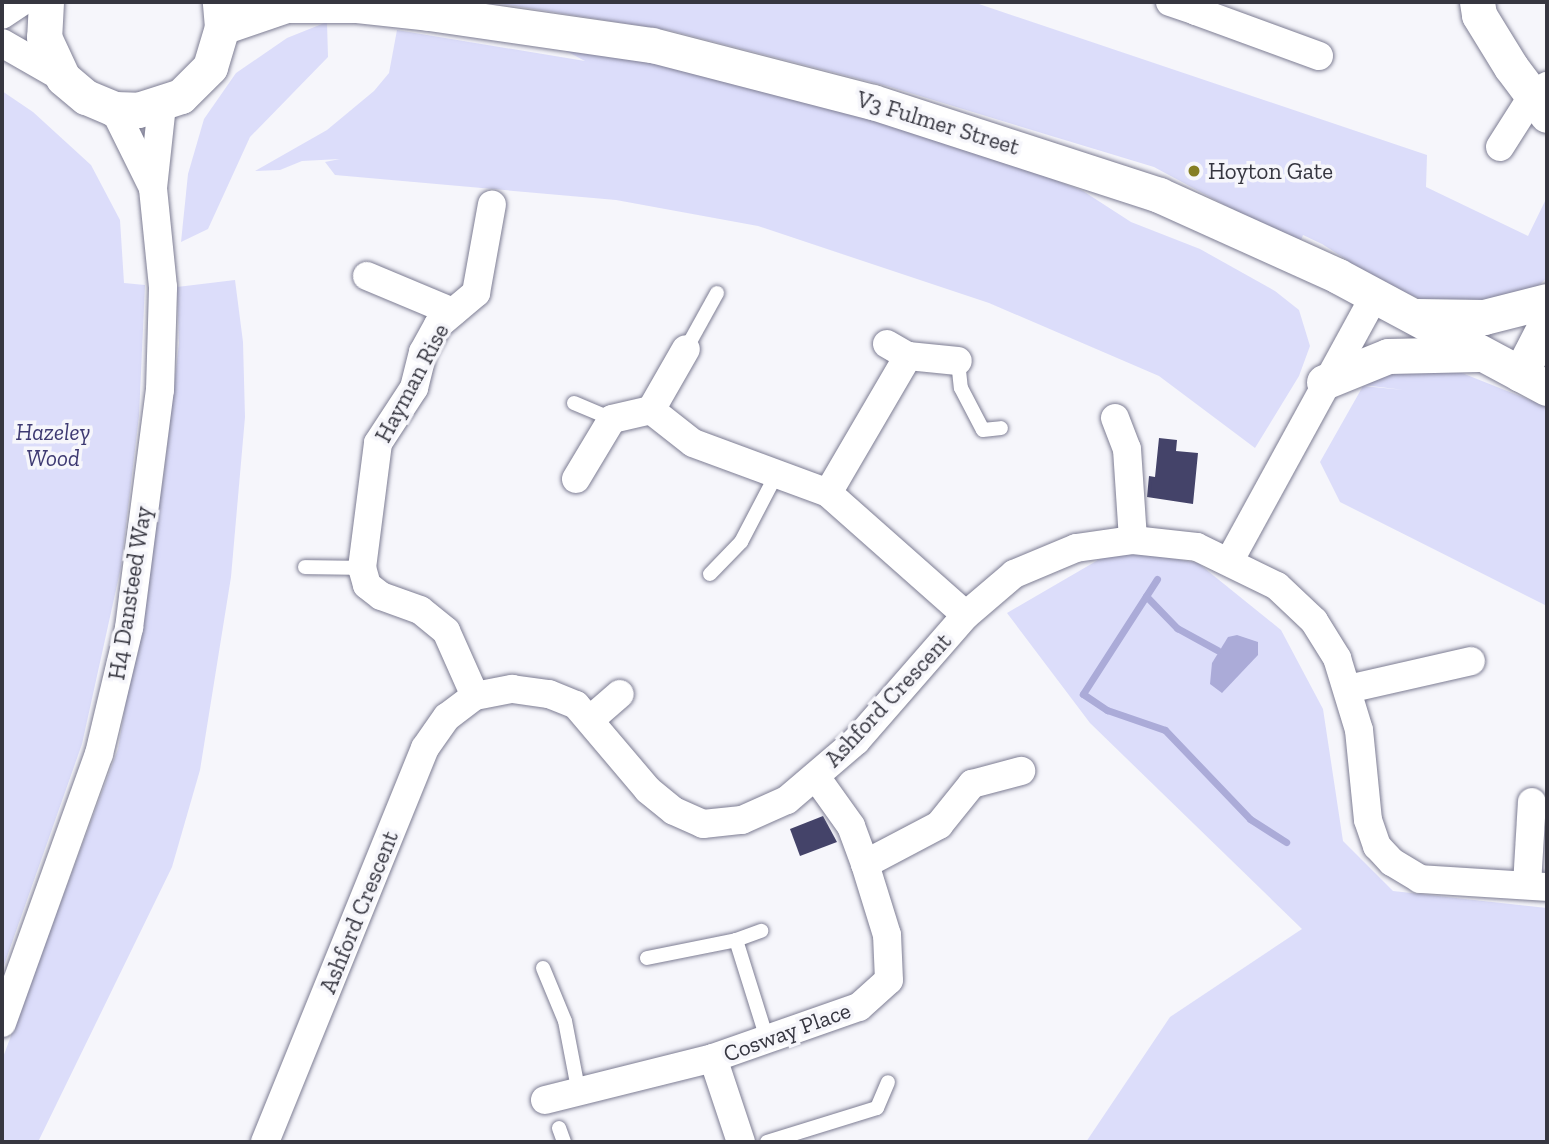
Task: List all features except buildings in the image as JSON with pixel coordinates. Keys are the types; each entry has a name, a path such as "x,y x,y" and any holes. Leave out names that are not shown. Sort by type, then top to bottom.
{"street":[{"path":"2,15 21,2"},
{"path":"46,2 44,37 63,78"},
{"path":"1477,2 1485,25 1543,99 1500,147"},
{"name":"V3 Fulmer Street","path":"221,14 282,4 357,5 429,13 652,45 873,102 1159,195 1338,276 1533,381"},
{"path":"1189,5 1319,56"},
{"path":"2,43 63,78 86,97 114,108 162,105 198,83 219,47 221,14"},
{"name":"H4 Dansteed Way","path":"2,1023 99,754 129,628 160,390 163,287 153,188 162,105"},
{"name":"H4 Dansteed Way","path":"114,108 153,188"},
{"name":"Hayman Rise","path":"362,568 377,443 414,388 423,352 438,325 476,293 492,204"},
{"name":"Hayman Rise","path":"367,276 453,312"},
{"path":"1230,560 1324,382 1375,295"},
{"path":"1410,316 1485,317 1547,301"},
{"path":"1533,381 1547,322"},
{"path":"576,479 612,419 651,410 686,349"},
{"path":"828,493 897,350 957,361"},
{"path":"1324,382 1388,356 1482,354"},
{"path":"651,410 693,443 828,493 966,615"},
{"path":"1115,418 1127,449 1133,540"},
{"name":"Ashford Crescent","path":"265,1142 425,748 446,717 475,696 512,689 549,694 576,705 591,719 648,790 674,811 703,824 742,820 787,800 856,741 966,615 1014,574 1076,548 1133,540 1198,547 1230,560 1277,586 1314,621 1337,658 1359,730 1368,820 1377,846 1392,862 1420,878 1537,886"},
{"path":"362,568 367,584 381,596 419,610 446,631 475,696"},
{"path":"1348,689 1471,662"},
{"path":"591,719 620,694"},
{"path":"865,864 939,825 972,784 1021,771"},
{"name":"Cosway Place","path":"545,1100 579,1094 713,1058 767,1040 859,1007 889,980 887,935 865,864 851,826 816,777"},
{"path":"1532,802 1537,886"},
{"path":"713,1058 741,1142"}],"lane":[{"path":"686,349 717,293"},
{"path":"957,361 961,388 983,430 1001,428"},
{"path":"574,403 612,419"},
{"path":"710,574 741,542 777,473"},
{"path":"305,567 362,568"},
{"path":"647,958 736,940 761,931"},
{"path":"736,940 767,1040"},
{"path":"543,968 565,1021 579,1094"},
{"path":"767,1142 877,1108 888,1082"}],"green space":[{"path":"488,2 973,2 1427,155 1426,187 1528,236 1547,197 1547,278 1521,301 1425,301 1345,267 1347,260 1303,235 1299,245 1154,167 887,86 668,30"},
{"path":"327,22 328,57 250,137 208,229 181,242 188,174 204,119 236,73 287,38"},
{"path":"397,30 585,61 553,44 643,57 913,125 1083,191 1131,222 1200,249 1275,291 1299,310 1310,346 1299,376 1255,448 1159,376 989,303 758,226 616,200 335,175 325,162 340,159 302,161 280,170 255,171 327,130 374,91 389,73"},
{"name":"Hazeley Wood","path":"2,91 33,112 91,165 120,220 124,283 145,285 139,416 121,567 82,744 2,971"},
{"path":"235,280 243,342 245,417 231,577 200,770 172,867 38,1142 2,1142 2,1060 118,749 164,474 179,343 177,287"},
{"path":"1398,366 1462,373 1547,407 1547,606 1340,502 1320,462 1363,386 1404,390 1355,384"},
{"path":"1117,549 1198,563 1281,630 1323,709 1343,841 1393,891 1547,908 1547,1142 1086,1142 1170,1017 1302,929 1090,723 1007,613"}],"shaded area":[{"path":"1237,635 1258,642 1258,655 1222,693 1210,684 1212,663 1228,637"}],"waterway":[{"path":"1157,579 1083,694 1107,710 1165,730 1250,819 1286,842"},
{"path":"1146,596 1177,628 1217,650"}],"place":[{"name":"Hoyton Gate","path":"1194,171"}]}
